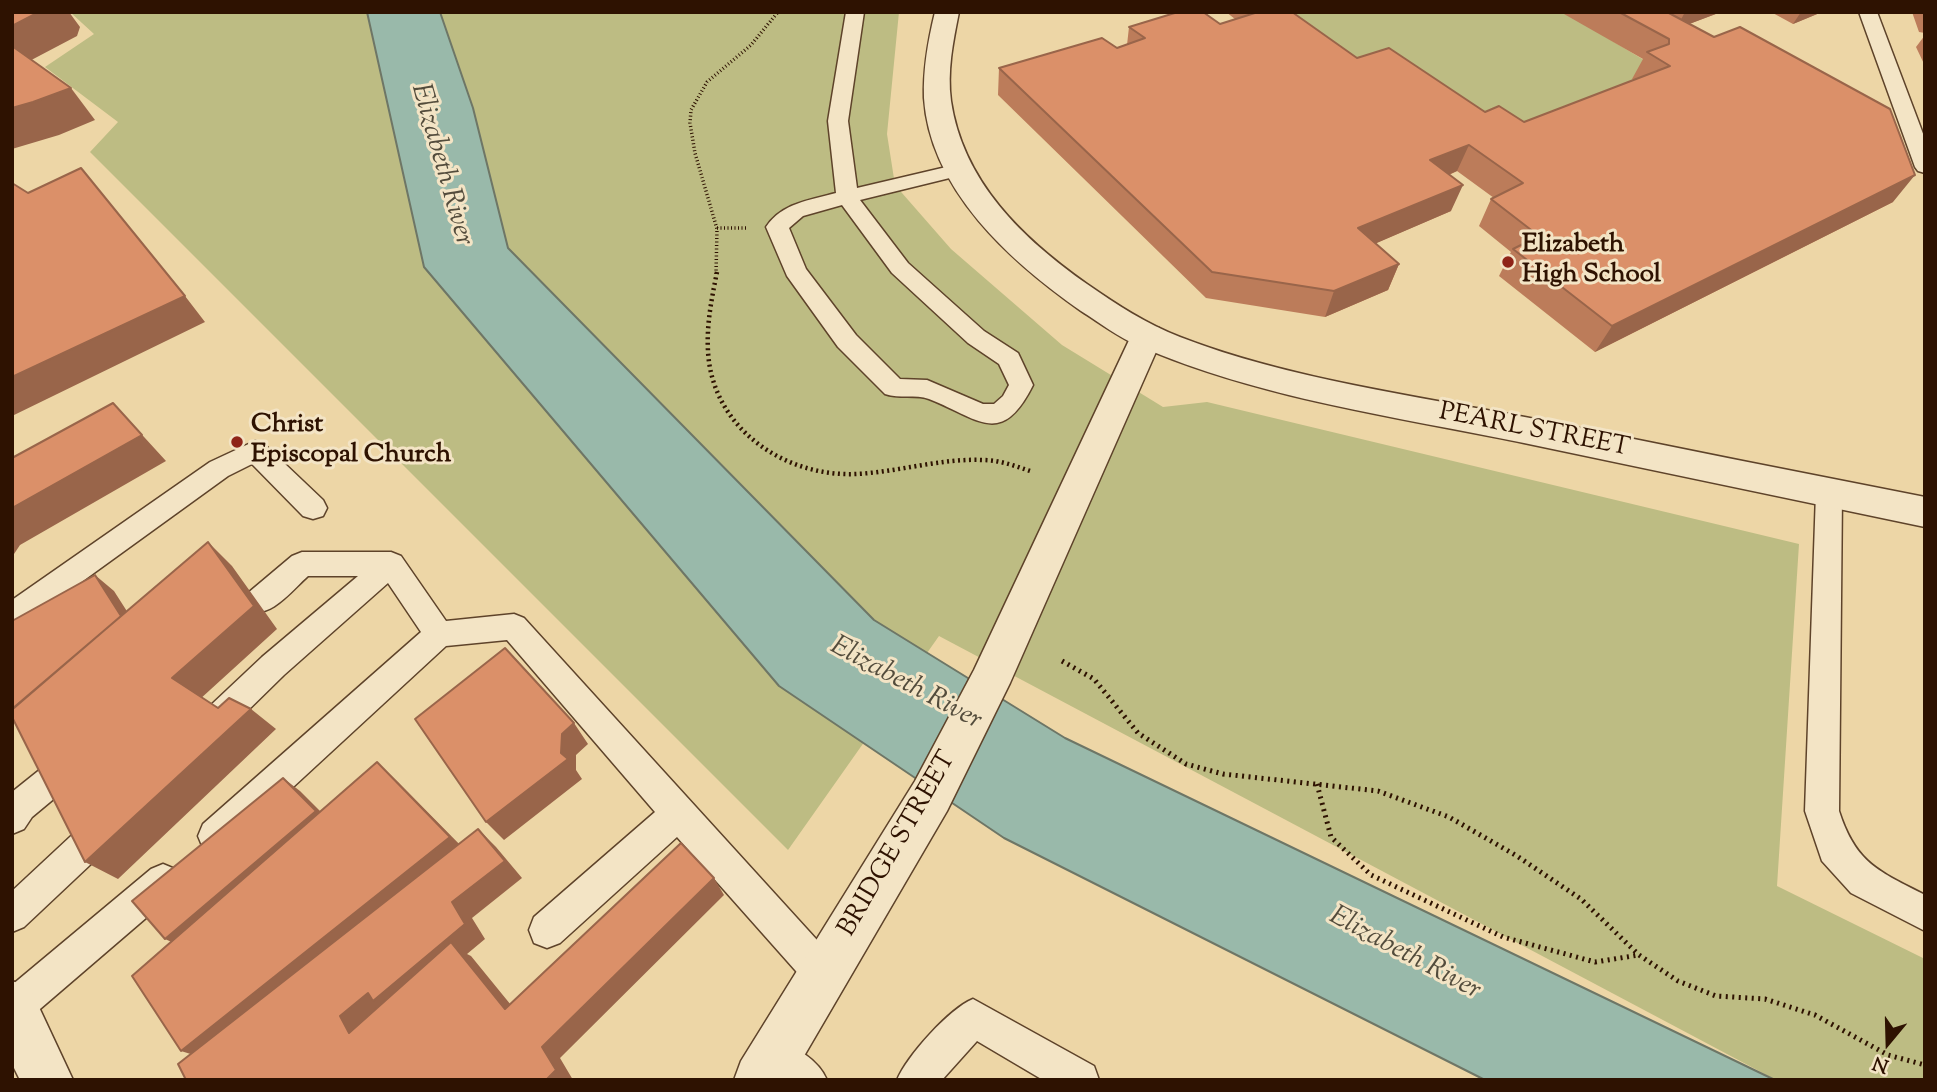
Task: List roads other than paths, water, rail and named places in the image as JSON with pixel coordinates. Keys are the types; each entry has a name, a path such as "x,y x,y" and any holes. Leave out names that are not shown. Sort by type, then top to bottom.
{"street":[{"name":"PEARL STREET","path":"947,12 938,55 936,88 946,137 968,188 990,219 1021,250 1061,282 1147,336 1241,369 1336,392 1925,513"},
{"name":"BRIDGE STREET","path":"781,1072 824,975 931,796 989,683 1147,336"},
{"path":"13,1007 47,1080"}],"lane":[{"path":"855,12 838,121 847,197 900,268 976,337 1009,359 1021,385 1014,402 1002,411 984,414 967,409 928,389 894,388 847,341 795,271 777,227 795,211 847,197 959,170"},
{"path":"1868,12 1925,167"},
{"path":"12,616 219,469 255,451 313,509"},
{"path":"1829,492 1822,811 1834,849 1863,881 1925,915"},
{"path":"258,602 302,564 391,564"},
{"path":"391,564 439,634"},
{"path":"222,715 272,666 391,564"},
{"path":"13,1007 180,867 439,634 514,627 824,975"},
{"path":"12,818 20,806 63,771"},
{"path":"547,930 678,814"},
{"path":"12,915 97,835"},
{"path":"916,1080 973,1018 1080,1080"}],"water":[{"name":"Elizabeth River","path":"367,12 440,12 473,108 508,248 874,620 1065,738 1775,1080 1485,1080 1004,838 779,686 424,267"}],"place":[{"name":"Elizabeth High School","path":"1508,262"},
{"name":"Christ Episcopal Church","path":"237,442"}]}
